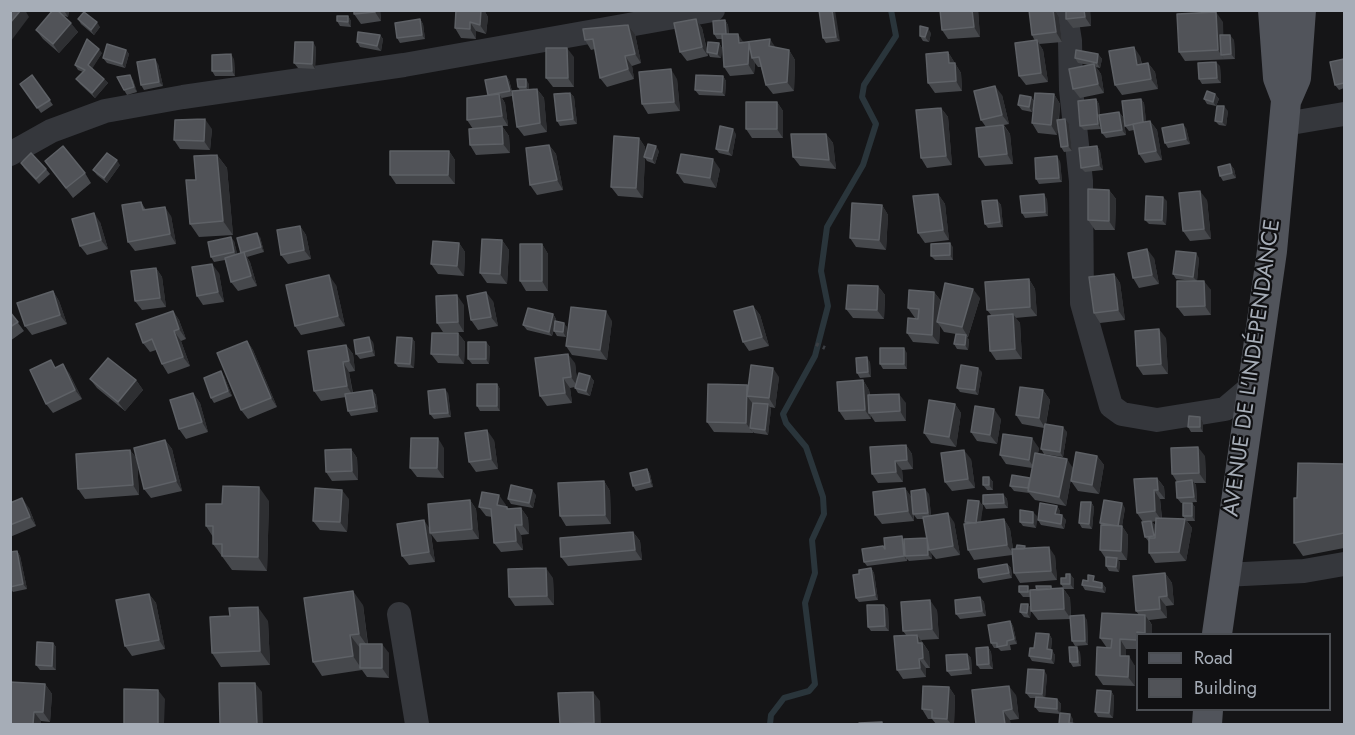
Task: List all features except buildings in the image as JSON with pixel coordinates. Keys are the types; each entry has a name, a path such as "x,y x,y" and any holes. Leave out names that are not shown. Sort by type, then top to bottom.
{"main road":[{"name":"AVENUE DE L'INDÉPENDANCE","path":"1273,10 1278,78 1286,113"},
{"name":"AVENUE DE L'INDÉPENDANCE","path":"1217,633 1272,251 1286,113 1296,78 1301,10"}],"street":[{"path":"10,154 51,131 105,111 183,97 404,65 713,10"},
{"path":"1065,10 1070,41 1071,90 1081,181 1082,303 1111,406 1122,414 1157,420 1225,409 1251,387"},
{"path":"1286,113 1344,114"},
{"path":"1224,575 1304,571 1344,564"},
{"path":"399,614 417,724"}],"path":[{"path":"816,344 825,348"}],"waterway":[{"path":"770,724 771,715 784,698 809,691 815,684 805,603 815,573 812,540 824,514 823,497 806,447 786,423 783,414 815,356 828,306 821,271 827,227 863,165 876,124 862,97 864,85 896,36 891,10"}]}
